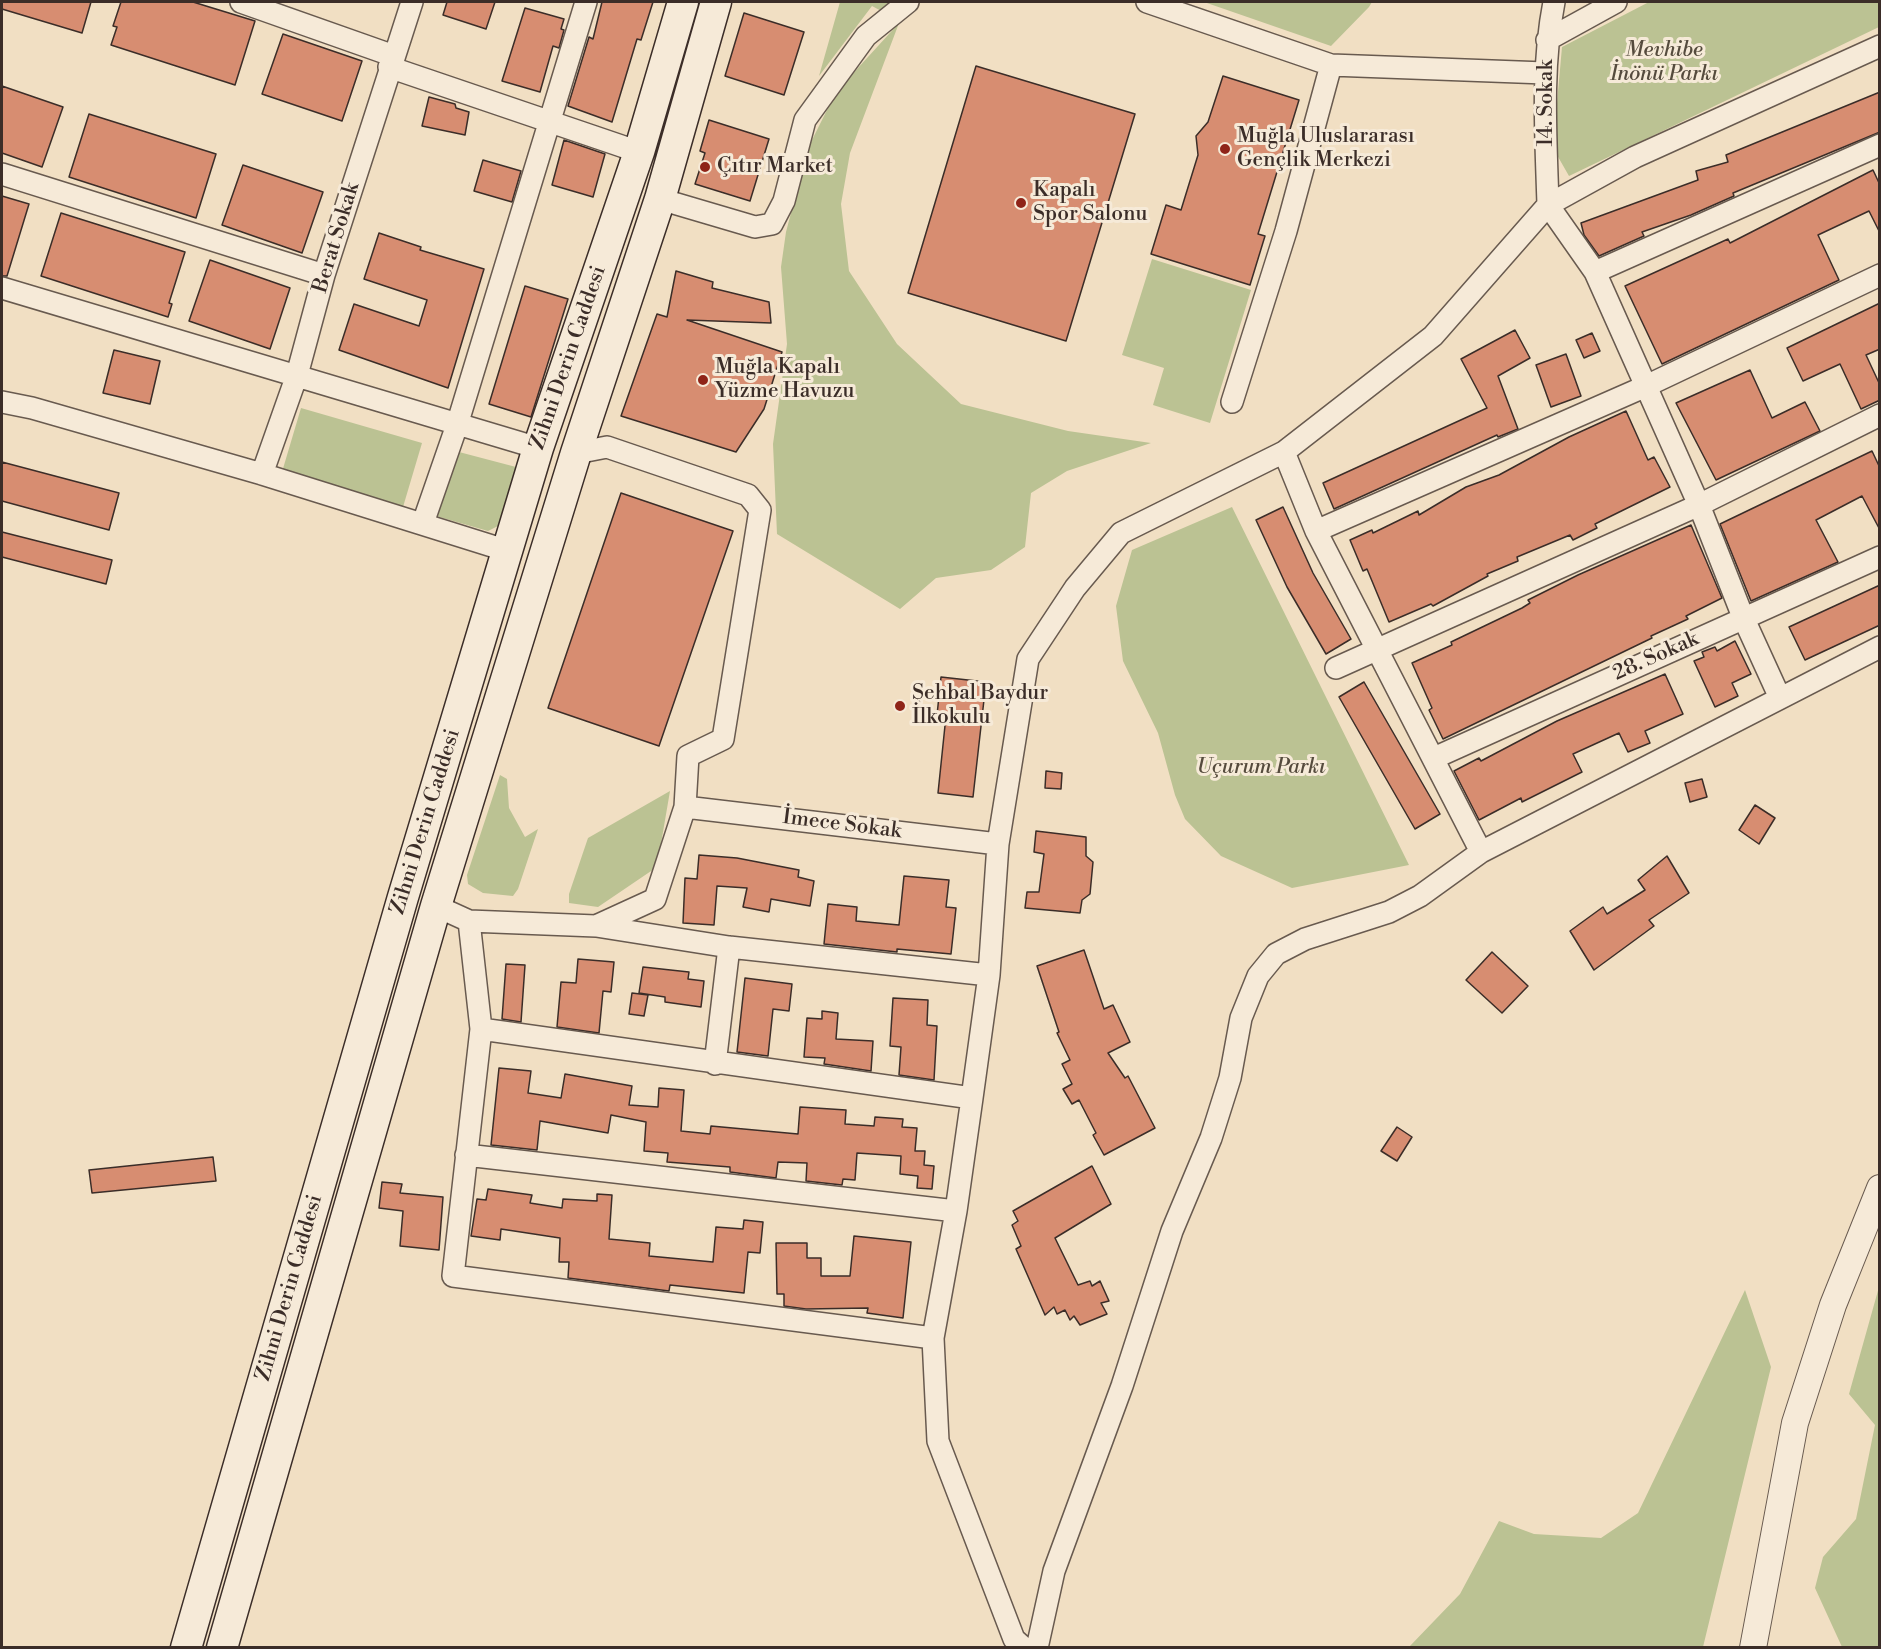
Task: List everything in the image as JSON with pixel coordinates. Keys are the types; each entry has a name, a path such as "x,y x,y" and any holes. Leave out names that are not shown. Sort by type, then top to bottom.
{"main road":[{"name":"Zihni Derin Caddesi","path":"186,1647 403,897 538,447 639,152 683,2"},
{"name":"Zihni Derin Caddesi","path":"222,1647 436,906 576,453 660,199 716,2"},
{"path":"538,447 576,453"},
{"path":"508,551 543,561"},
{"path":"403,897 436,906"}],"street":[{"path":"242,2 281,7 392,62 639,152"},
{"name":"Berat Sokak","path":"262,474 297,375 324,275 412,2"},
{"path":"423,523 457,425 586,2"},
{"path":"660,199 755,227 772,224 784,201 805,120 866,36 908,2"},
{"path":"1147,2 1331,65 1545,73"},
{"name":"14. Sokak","path":"1548,205 1545,73 1547,40 1554,2"},
{"path":"1547,40 1616,2"},
{"path":"1024,1647 1014,1639 938,1441 933,1338 956,1211 972,1098 989,975 998,844 1028,659 1075,588 1120,533 1284,452 1433,336 1548,205 1635,157 1880,46"},
{"path":"1233,402 1286,231 1331,65"},
{"path":"1595,272 1880,145"},
{"path":"2,174 324,275"},
{"path":"1548,205 1595,272 1644,387 1699,505 1743,617 1780,698"},
{"path":"1316,531 1644,387 1880,275"},
{"path":"2,288 457,425 538,447"},
{"path":"2,402 32,408 262,474 508,551"},
{"path":"1336,668 1699,505 1880,415"},
{"path":"576,453 607,447 748,495 760,510 723,739 688,756 686,807 655,899 596,926"},
{"path":"1284,452 1316,531 1481,852"},
{"name":"28. Sokak","path":"1434,758 1880,557"},
{"path":"1036,1647 1054,1570 1122,1386 1172,1231 1211,1138 1230,1078 1241,1018 1258,976 1276,954 1305,939 1389,912 1420,896 1481,852 1880,647"},
{"name":"İmece Sokak","path":"686,807 998,844"},
{"path":"436,906 469,921 596,926 729,947 989,975"},
{"path":"469,921 481,1029 453,1276 933,1338"},
{"path":"715,1064 729,947"},
{"path":"481,1029 715,1064 972,1098"},
{"path":"466,1155 956,1211"},
{"path":"1753,1647 1795,1423 1833,1305 1880,1188"}],"green space":[{"path":"840,2 899,2 885,13 872,6 819,76"},
{"path":"1204,2 1372,2 1331,46"},
{"name":"Mevhibe İnönü Parkı","path":"1649,2 1879,2 1879,27 1569,176 1553,148 1562,47"},
{"path":"899,23 850,153 841,204 849,271 897,344 961,404 1068,431 1151,443 1067,471 1031,493 1025,547 991,570 936,578 900,609 777,534 773,444 787,344 781,267 786,232 808,148 836,92"},
{"path":"1152,259 1251,290 1210,423 1153,405 1164,368 1122,355"},
{"path":"301,408 422,443 403,507 282,472"},
{"path":"459,452 516,467 500,525 488,531 436,516"},
{"name":"Uçurum Parkı","path":"1232,507 1409,865 1292,888 1221,856 1185,819 1175,795 1158,733 1123,661 1116,606 1132,550"},
{"path":"500,775 507,779 509,808 525,837 538,829 518,889 513,896 483,893 468,884 467,875"},
{"path":"670,791 657,867 598,907 569,903 569,894 588,838"},
{"path":"1879,1287 1879,1647 1842,1647 1815,1588 1823,1557 1856,1519 1875,1425 1849,1394"},
{"path":"1745,1290 1771,1367 1703,1647 1409,1647 1460,1594 1499,1521 1534,1534 1601,1538 1638,1513"}],"building":[{"path":"2,2 91,2 82,33 2,9"},
{"path":"121,2 193,2 255,21 235,85 111,45 117,27 113,26"},
{"path":"447,2 495,2 486,29 443,15"},
{"path":"602,2 653,2 641,40 637,39 612,122 568,106 589,37 593,39"},
{"path":"525,8 564,19 561,29 564,30 559,48 553,46 540,92 502,81"},
{"path":"744,13 804,32 784,95 725,76"},
{"path":"283,34 362,61 342,121 262,94"},
{"name":"Kapalı Spor Salonu","path":"976,66 1135,114 1066,341 908,293"},
{"path":"1223,76 1299,100 1258,234 1265,236 1250,285 1151,254 1166,205 1181,210 1198,155 1196,136 1208,122"},
{"path":"2,86 63,107 42,167 2,153"},
{"path":"1880,92 1880,132 1733,193 1734,196 1691,215 1642,232 1644,236 1599,256 1584,235 1581,223 1698,180 1696,171 1728,162 1726,155"},
{"path":"429,97 455,104 456,108 469,112 465,135 422,126"},
{"path":"89,114 216,154 196,218 69,177"},
{"path":"709,120 769,139 750,201 695,184 705,153 700,151"},
{"path":"564,140 605,154 593,197 552,185"},
{"path":"483,160 521,171 512,202 474,191"},
{"path":"243,165 323,192 302,253 222,225"},
{"path":"1873,170 1880,185 1880,233 1869,211 1818,235 1839,280 1662,364 1625,286 1728,239 1730,243"},
{"path":"2,196 29,204 7,276 2,276"},
{"path":"61,213 185,252 169,303 172,304 168,317 41,276"},
{"path":"379,233 421,247 420,250 484,269 448,388 339,350 354,304 419,326 427,300 364,279"},
{"path":"210,260 290,288 270,349 189,321"},
{"name":"Muğla Kapalı Yüzme Havuzu","path":"676,271 713,282 712,288 769,302 771,323 687,320 782,352 764,409 736,452 621,416 657,314 667,317"},
{"path":"525,286 568,299 531,417 489,404"},
{"path":"1880,303 1880,349 1866,355 1880,385 1880,400 1861,409 1840,364 1803,381 1787,348"},
{"path":"1515,330 1530,358 1498,376 1518,429 1498,437 1497,435 1334,509 1323,483 1487,408 1461,359"},
{"path":"1592,333 1600,351 1584,358 1576,340"},
{"path":"114,350 160,361 150,404 103,393"},
{"path":"1566,354 1581,396 1551,407 1536,365"},
{"path":"1750,370 1772,418 1805,402 1820,431 1716,480 1676,403"},
{"path":"1626,411 1648,460 1654,457 1670,487 1595,524 1597,528 1573,540 1570,535 1517,557 1518,561 1487,574 1488,576 1433,606 1431,604 1389,622 1367,569 1363,571 1350,540 1372,530 1373,533 1418,511 1419,515 1466,487 1499,475 1569,437"},
{"path":"1872,451 1880,468 1880,530 1862,496 1816,520 1838,562 1751,601 1720,524"},
{"path":"2,462 119,493 109,530 2,501"},
{"path":"621,493 733,531 659,746 548,708"},
{"path":"1283,507 1313,573 1351,639 1326,654 1287,587 1256,520"},
{"path":"1691,525 1722,598 1686,616 1688,619 1651,636 1652,638 1443,739 1429,710 1432,708 1412,663 1522,608 1530,603 1528,600 1578,575"},
{"path":"2,532 112,560 106,584 2,557"},
{"path":"1880,585 1880,625 1805,660 1789,627"},
{"path":"1735,641 1751,674 1732,683 1738,696 1715,707 1694,661 1704,657 1702,652 1715,647 1717,651"},
{"path":"1665,674 1683,714 1645,731 1650,743 1628,752 1619,733 1573,754 1582,772 1522,802 1521,798 1479,820 1454,771 1479,758 1481,761 1557,721"},
{"path":"941,677 986,682 973,797 938,793 946,716 937,715"},
{"path":"1364,682 1440,814 1415,829 1339,697"},
{"path":"1046,771 1062,773 1061,789 1045,788"},
{"path":"1702,779 1707,797 1690,802 1685,783"},
{"path":"1755,805 1775,818 1759,844 1739,830"},
{"path":"1036,831 1086,837 1086,856 1093,862 1090,894 1082,900 1080,913 1025,908 1027,892 1039,892 1044,854 1034,852"},
{"path":"699,855 737,858 799,870 798,877 814,881 810,906 771,899 769,912 743,907 747,888 717,886 714,925 683,923 685,878 697,879"},
{"path":"1667,856 1689,893 1649,920 1654,926 1594,970 1570,931 1603,907 1607,914 1645,890 1638,880"},
{"path":"904,876 949,880 946,907 956,908 951,954 897,949 897,952 824,944 828,904 857,907 856,921 899,925"},
{"path":"1084,950 1104,1009 1113,1005 1130,1042 1108,1053 1125,1078 1128,1076 1155,1128 1104,1155 1093,1135 1096,1133 1079,1100 1072,1104 1063,1089 1072,1084 1062,1064 1070,1060 1057,1033 1059,1032 1037,966"},
{"path":"1492,952 1528,986 1502,1013 1466,980"},
{"path":"578,959 614,962 611,992 603,991 599,1033 557,1027 561,982 576,983"},
{"path":"506,964 525,965 521,1022 502,1019"},
{"path":"643,967 689,972 688,979 704,981 701,1007 665,1002 665,997 639,993"},
{"path":"745,978 792,984 789,1011 773,1009 768,1056 737,1052"},
{"path":"632,993 648,995 644,1016 629,1014"},
{"path":"893,998 928,1000 927,1025 937,1026 934,1080 899,1075 901,1047 890,1046"},
{"path":"822,1011 838,1013 836,1039 873,1041 871,1071 824,1064 825,1058 804,1057 807,1018 822,1019"},
{"path":"499,1068 531,1071 528,1093 561,1098 565,1074 632,1086 629,1105 658,1107 659,1088 684,1090 681,1131 710,1134 711,1126 798,1134 800,1107 846,1110 845,1124 874,1126 875,1117 903,1119 902,1127 917,1128 915,1151 925,1151 924,1165 934,1166 932,1189 917,1188 918,1176 900,1174 901,1156 857,1153 855,1180 843,1179 842,1185 806,1181 807,1163 778,1162 776,1178 730,1172 730,1167 667,1162 668,1153 644,1151 646,1122 611,1115 608,1133 540,1121 537,1150 491,1145"},
{"path":"1397,1127 1412,1137 1397,1161 1381,1151"},
{"path":"213,1157 216,1181 92,1193 89,1170"},
{"path":"1092,1166 1111,1204 1055,1238 1078,1285 1090,1281 1092,1286 1100,1281 1109,1301 1101,1303 1107,1314 1080,1325 1074,1316 1070,1320 1065,1310 1057,1314 1054,1307 1045,1315 1016,1249 1021,1246 1012,1225 1018,1221 1013,1211"},
{"path":"382,1182 402,1184 400,1193 443,1197 439,1250 400,1246 403,1211 379,1208"},
{"path":"488,1189 532,1195 530,1203 562,1208 563,1199 597,1201 597,1194 612,1195 609,1239 650,1243 649,1256 713,1262 716,1227 743,1229 744,1220 763,1222 760,1253 748,1252 744,1293 670,1285 669,1291 568,1278 569,1262 559,1262 560,1238 501,1229 500,1240 471,1236 477,1199 486,1200"},
{"path":"854,1236 911,1242 903,1318 867,1313 868,1308 806,1309 784,1306 784,1294 777,1294 776,1243 807,1243 807,1258 821,1258 821,1276 850,1276"}],"place":[{"name":"Muğla Uluslararası Gençlik Merkezi","path":"1225,149"},
{"name":"Çıtır Market","path":"705,167"},
{"name":"Kapalı Spor Salonu","path":"1021,203"},
{"name":"Muğla Kapalı Yüzme Havuzu","path":"703,380"},
{"name":"Şehbal Baydur İlkokulu","path":"900,706"}]}
